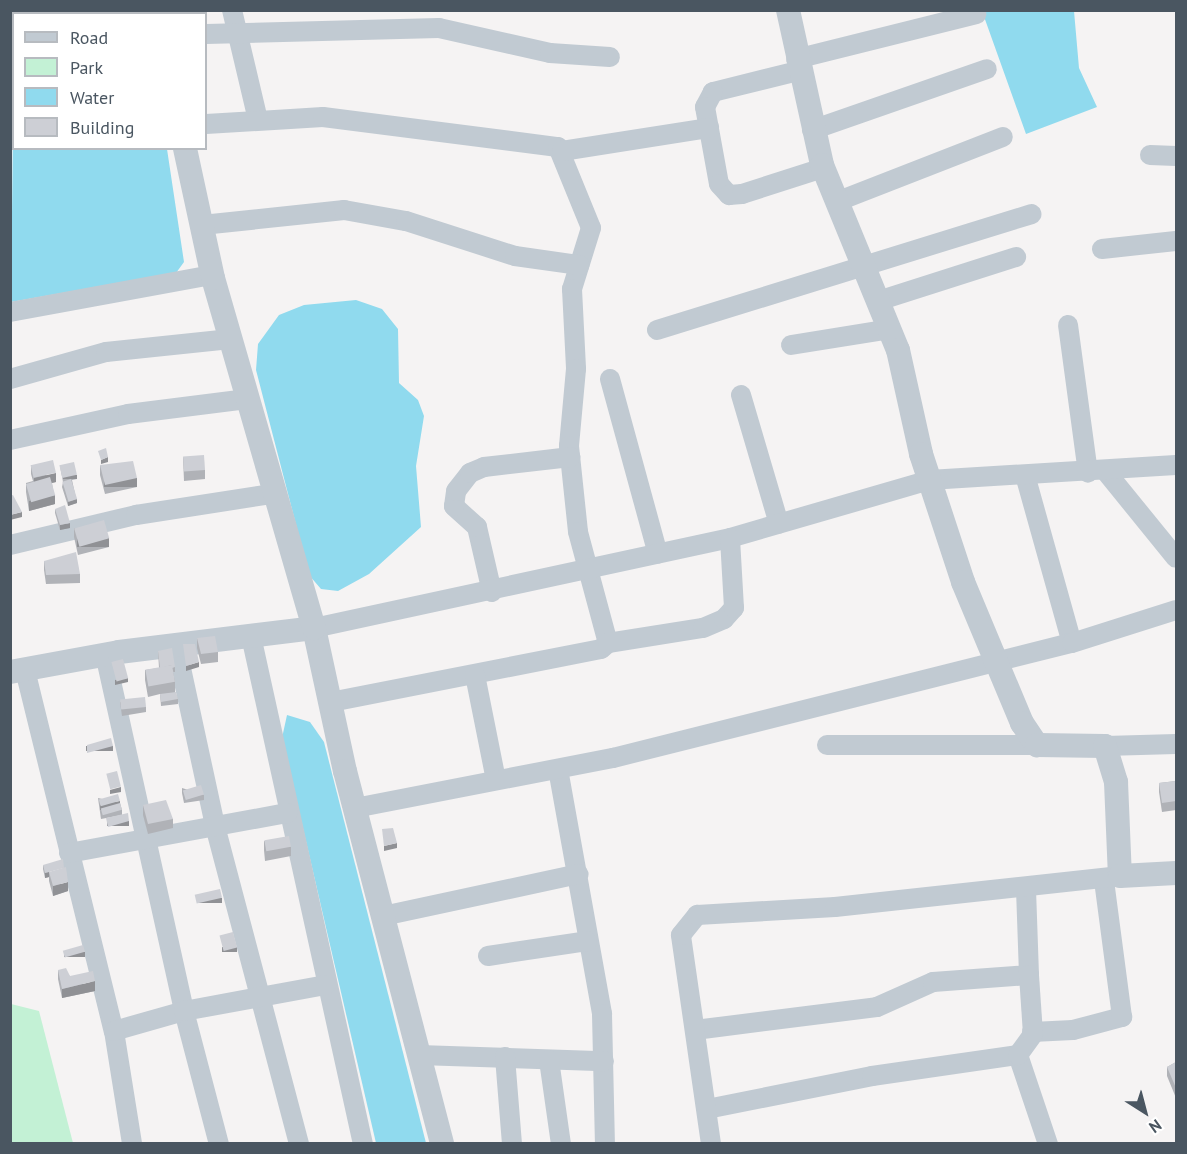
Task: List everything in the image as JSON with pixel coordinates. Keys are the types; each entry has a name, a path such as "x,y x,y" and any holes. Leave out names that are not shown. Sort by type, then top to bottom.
{"street":[{"path":"232,10 258,120"},
{"path":"788,10 797,65 823,168 890,329 929,480 996,661 1022,723 1037,745"},
{"path":"823,168 729,195 719,184 705,107 713,92 797,65 976,14"},
{"path":"207,34 422,19 550,53 610,57"},
{"path":"812,130 987,69"},
{"path":"207,124 323,117 562,151 709,128"},
{"path":"836,202 1003,137"},
{"path":"185,150 212,275 272,494 314,628 355,808 442,1143"},
{"path":"562,151 591,228 572,289 576,369 570,457 578,532 591,572 608,643"},
{"path":"1150,155 1176,156"},
{"path":"202,225 344,210 405,221 515,256 579,265"},
{"path":"657,330 864,269 1031,214"},
{"path":"1102,249 1176,241"},
{"path":"878,301 1016,257"},
{"path":"10,312 212,275"},
{"path":"1068,325 1098,473 1176,558"},
{"path":"791,345 890,329"},
{"path":"10,379 106,352 230,339"},
{"path":"610,379 658,554"},
{"path":"741,395 779,524"},
{"path":"10,440 128,414 247,399"},
{"path":"492,592 477,527 454,506 456,491 470,473 484,467 570,457"},
{"path":"132,1143 114,1031 69,853 18,671 105,654 314,628 591,572 730,538 929,480 1098,473 1176,465"},
{"path":"1025,476 1072,643"},
{"path":"10,545 136,515 272,494"},
{"path":"330,702 601,650 608,643 724,619 734,608 730,538"},
{"path":"355,808 558,769 1072,643 1176,610"},
{"path":"251,636 287,813 363,1143"},
{"path":"176,645 215,826 263,995 299,1143"},
{"path":"105,654 184,1011 219,1143"},
{"path":"475,675 496,780"},
{"path":"827,745 1176,744"},
{"path":"1032,1032 1073,1030 1122,1017 1112,878 1116,783 1105,746"},
{"path":"558,769 579,874 587,941 602,1014 605,1143"},
{"path":"69,853 287,813"},
{"path":"711,1143 681,935 697,915 1026,888 1176,873"},
{"path":"383,916 579,874"},
{"path":"707,1109 872,1076 1018,1055 1028,1047 1032,1032 1026,888"},
{"path":"488,956 587,941"},
{"path":"695,1030 877,1007 933,982 1029,975"},
{"path":"114,1031 184,1011 326,985"},
{"path":"419,1055 604,1061"},
{"path":"1018,1055 1048,1143"},
{"path":"505,1057 512,1143"},
{"path":"549,1060 561,1143"}],"green space":[{"path":"11,1004 39,1011 73,1143 11,1143"}],"water":[{"path":"982,11 1074,11 1079,68 1097,107 1026,134"},
{"path":"13,150 167,150 184,262 176,273 11,302"},
{"path":"356,300 382,309 398,329 399,383 418,400 424,416 416,466 421,527 369,574 338,591 321,589 309,575 256,370 258,344 279,315 304,305"},
{"path":"287,715 310,722 324,742 426,1143 376,1143 282,738"}],"building":[{"path":"106,448 108,457 101,460 98,451"},
{"path":"204,455 205,470 184,471 183,456"},
{"path":"53,460 56,473 34,478 31,465"},
{"path":"133,461 137,478 105,485 100,465"},
{"path":"74,462 77,475 62,478 59,465"},
{"path":"50,477 55,495 31,502 26,484"},
{"path":"71,479 77,499 69,502 62,482"},
{"path":"13,495 22,512 10,515 10,496"},
{"path":"65,505 70,523 60,525 55,509"},
{"path":"104,520 109,538 79,547 74,529"},
{"path":"76,552 80,574 46,575 44,561"},
{"path":"215,636 218,652 201,654 197,638"},
{"path":"183,644 195,644 199,662 186,666"},
{"path":"172,648 175,667 172,668 172,665 160,668 158,651"},
{"path":"123,659 128,678 117,681 111,662"},
{"path":"172,665 175,682 148,686 145,670"},
{"path":"176,692 178,699 161,702 160,694"},
{"path":"145,697 146,707 121,710 120,700"},
{"path":"111,738 113,746 87,753 87,745"},
{"path":"117,771 121,787 110,789 106,774"},
{"path":"1176,781 1176,801 1162,803 1159,783"},
{"path":"201,785 204,795 186,800 183,791"},
{"path":"118,794 120,801 101,806 99,800"},
{"path":"166,800 173,819 148,824 143,805"},
{"path":"120,803 122,810 103,815 101,809"},
{"path":"128,813 129,821 108,827 106,818"},
{"path":"393,828 397,843 384,846 382,829"},
{"path":"289,836 291,847 266,851 264,840"},
{"path":"63,859 64,868 45,873 43,865"},
{"path":"66,867 68,882 53,886 49,872"},
{"path":"220,889 222,898 197,904 195,895"},
{"path":"233,932 237,947 224,951 219,936"},
{"path":"83,945 85,952 65,958 63,951"},
{"path":"66,968 70,976 93,971 95,981 62,989 58,970"},
{"path":"1176,1062 1176,1088 1167,1067"}]}
